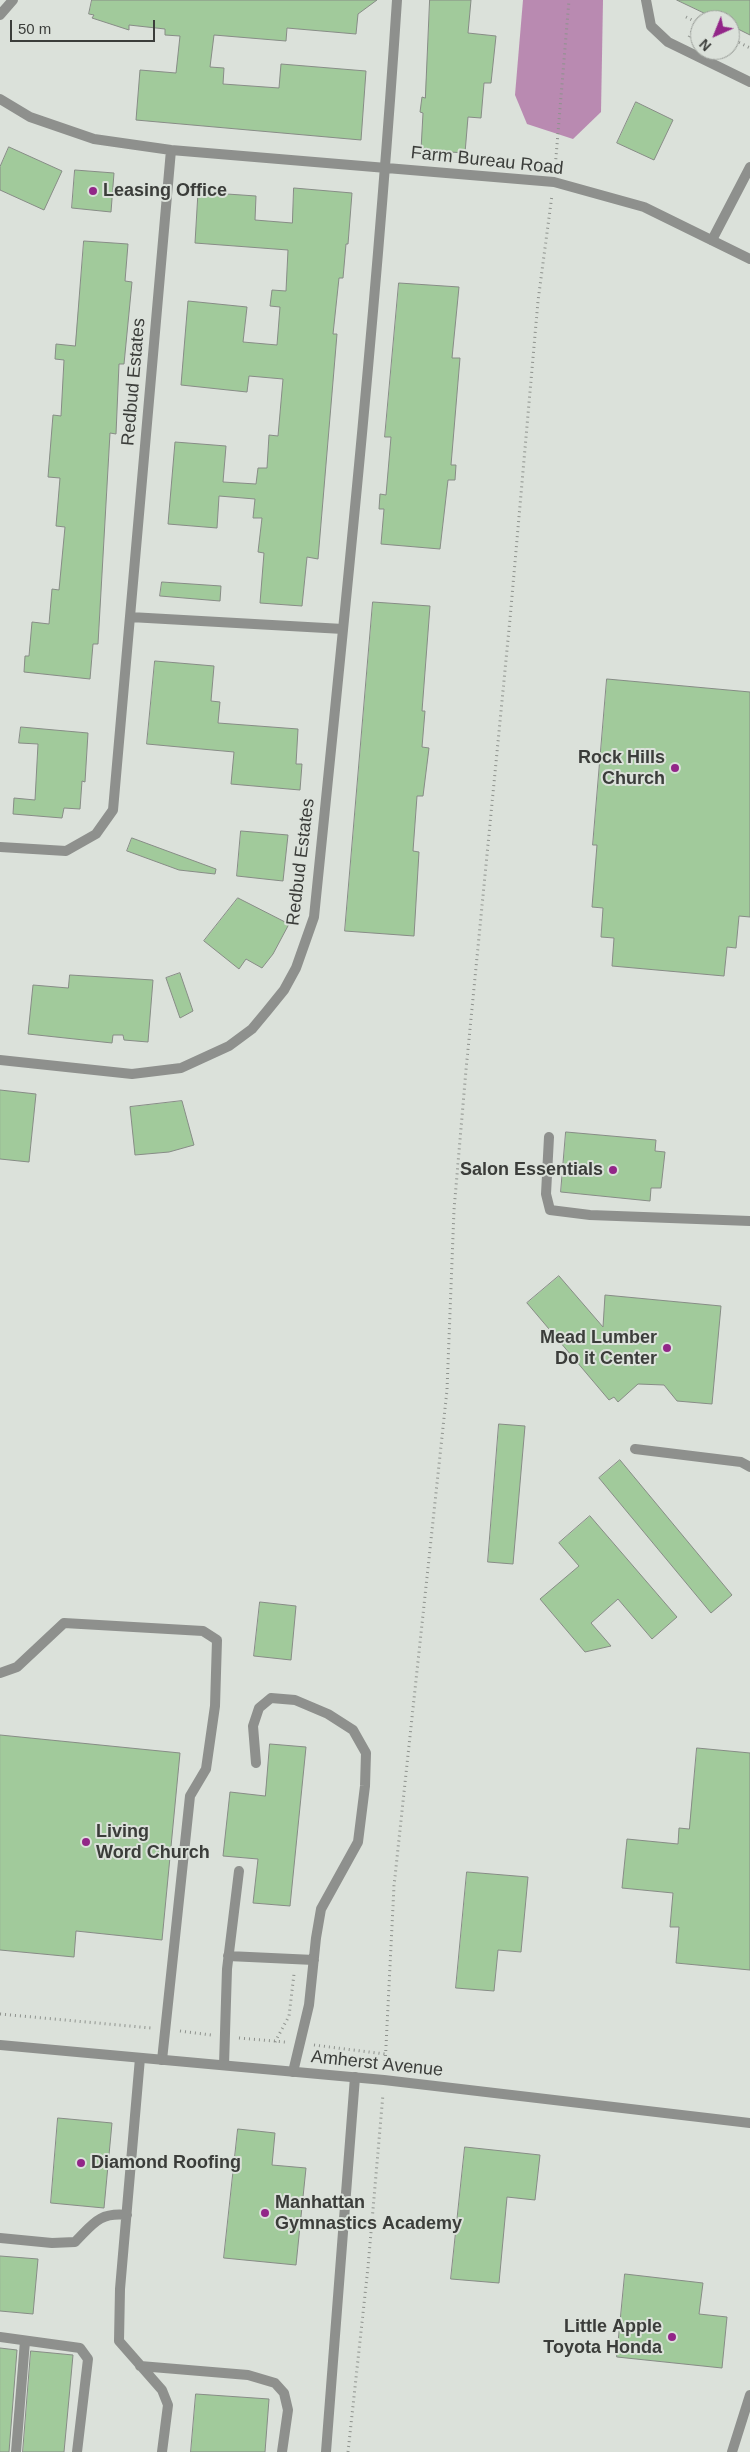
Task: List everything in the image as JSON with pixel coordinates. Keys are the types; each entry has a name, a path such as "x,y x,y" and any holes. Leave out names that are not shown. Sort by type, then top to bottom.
{"street":[{"path":"0,15 13,0"},
{"name":"Redbud Estates","path":"0,1060 132,1074 181,1068 229,1046 252,1029 278,997 296,968 314,917 386,167 398,0"},
{"path":"646,0 652,26 668,42 750,82"},
{"path":"0,99 30,117 94,139 171,150 386,167"},
{"name":"Redbud Estates","path":"0,847 66,851 96,834 113,810 171,150"},
{"name":"Farm Bureau Road","path":"386,167 554,182 644,207 750,259"},
{"path":"712,240 750,167"},
{"path":"130,617 343,629"},
{"path":"549,1137 546,1194 550,1210 590,1215 750,1221"},
{"path":"636,1449 741,1462 750,1467"},
{"path":"0,1673 17,1667 64,1623 203,1631 217,1640 215,1706 206,1769 190,1796 162,2060"},
{"path":"256,1763 254,1726 259,1708 271,1698 295,1700 328,1714 353,1730 366,1753 365,1786 358,1842 321,1909 309,2005 293,2072"},
{"path":"224,2065 228,1956 239,1871"},
{"path":"228,1956 314,1960"},
{"name":"Amherst Avenue","path":"0,2045 384,2080 750,2123"},
{"path":"140,2058 119,2341 162,2390 168,2406 162,2452"},
{"path":"326,2452 355,2077"},
{"path":"0,2238 52,2243 75,2242 101,2216 113,2213 127,2215"},
{"path":"0,2338 80,2348 88,2359 77,2452"},
{"path":"16,2452 25,2341"},
{"path":"140,2366 248,2375 275,2383 284,2392 288,2410 282,2452"},
{"path":"732,2452 750,2395"}],"path":[{"path":"348,2452 368,2267 384,2080 394,1886 447,1390 454,1210 466,1070 510,619 538,301 554,182 569,0"},
{"path":"686,17 690,19"},
{"path":"275,2042 289,2016 295,1959"},
{"path":"0,2014 165,2029 385,2054"}],"shaded area":[{"path":"523,0 603,0 601,112 573,139 527,124 515,95"}],"building":[{"path":"92,0 377,0 358,14 356,34 287,28 286,41 214,35 210,67 224,68 223,84 279,88 281,64 366,71 361,140 136,120 140,70 176,73 180,36 165,35 165,29 129,25 129,30 92,18 94,15 89,14"},
{"path":"430,0 471,0 468,33 496,36 491,83 484,83 481,118 468,117 465,153 421,150 423,113 420,112 422,97 425,98"},
{"path":"677,0 750,0 750,35 740,30 740,10 698,10"},
{"path":"636,102 673,120 654,160 617,143"},
{"path":"9,147 62,171 44,210 0,190 0,167"},
{"name":"Leasing Office","path":"75,170 114,173 111,212 72,208"},
{"path":"294,188 352,193 348,244 346,244 343,278 339,278 333,334 337,334 318,559 307,557 302,606 260,603 264,553 258,552 262,518 253,518 255,499 219,496 217,528 168,524 175,442 226,446 223,482 256,484 258,468 267,468 269,435 278,436 283,379 249,376 247,392 181,385 188,301 247,307 243,342 277,345 280,307 270,306 272,290 286,291 288,250 195,243 198,192 256,196 255,220 292,223"},
{"path":"84,241 128,244 125,281 132,282 124,364 119,364 116,434 110,433 98,644 93,644 90,679 24,672 25,656 29,656 32,622 49,624 52,589 59,590 65,527 56,526 60,478 48,477 53,415 61,416 64,360 55,359 56,344 75,346"},
{"path":"399,283 459,287 452,358 460,358 451,465 456,465 455,480 448,480 440,549 381,544 384,509 379,509 380,494 386,495 391,437 385,437"},
{"path":"162,582 221,586 220,601 160,596"},
{"path":"373,602 430,606 422,711 425,711 422,747 429,748 423,796 417,796 413,851 419,852 414,936 345,931"},
{"path":"155,661 214,666 211,701 220,702 218,723 298,729 296,764 302,764 300,790 231,784 234,752 147,744"},
{"name":"Rock Hills Church","path":"607,679 750,692 750,917 739,916 736,948 727,947 724,976 612,966 614,938 601,937 603,908 592,907 597,845 593,845"},
{"path":"21,727 88,733 85,782 82,781 80,809 64,808 62,818 13,814 14,798 35,800 38,744 19,743"},
{"path":"241,831 288,835 283,881 237,876"},
{"path":"132,838 216,869 215,874 179,870 127,851"},
{"path":"238,898 289,924 273,954 262,968 246,959 239,969 204,941"},
{"path":"180,973 193,1011 180,1018 166,978"},
{"path":"70,975 153,980 148,1042 124,1040 123,1035 113,1035 112,1043 28,1034 33,985 68,988"},
{"path":"0,1090 36,1094 29,1162 0,1159"},
{"path":"182,1101 194,1145 169,1152 135,1155 130,1107"},
{"name":"Salon Essentials","path":"566,1132 656,1140 655,1151 665,1152 661,1188 651,1188 650,1201 561,1192"},
{"name":"Mead Lumber Do it Center","path":"559,1276 603,1327 605,1295 721,1306 712,1404 677,1401 664,1385 638,1384 618,1402 614,1397 609,1400 527,1303"},
{"path":"499,1424 525,1426 513,1564 488,1562"},
{"path":"620,1460 732,1595 711,1613 599,1478"},
{"path":"590,1516 677,1617 652,1639 618,1599 591,1623 611,1646 585,1652 540,1599 579,1566 559,1543"},
{"path":"260,1602 296,1606 291,1660 254,1656"},
{"name":"Living Word Church","path":"0,1735 180,1753 162,1940 76,1931 74,1957 0,1950"},
{"path":"270,1744 306,1747 290,1906 253,1903 258,1859 223,1856 230,1792 265,1796"},
{"path":"697,1748 750,1753 750,1970 676,1963 679,1927 670,1927 673,1893 622,1888 627,1839 678,1844 679,1828 689,1829"},
{"path":"467,1872 528,1877 521,1952 498,1950 494,1991 456,1988"},
{"name":"Diamond Roofing","path":"58,2118 112,2123 104,2208 51,2203"},
{"name":"Manhattan Gymnastics Academy","path":"238,2129 275,2133 272,2165 306,2168 296,2265 224,2258"},
{"path":"465,2147 540,2155 535,2200 507,2197 499,2283 451,2279"},
{"path":"0,2256 38,2259 33,2314 0,2311"},
{"name":"Little Apple Toyota Honda","path":"625,2274 703,2283 699,2314 727,2317 722,2368 617,2357"},
{"path":"0,2348 17,2350 9,2452 0,2452"},
{"path":"31,2351 73,2355 64,2452 23,2452"},
{"path":"196,2394 269,2399 265,2452 191,2452"}],"place":[{"name":"Leasing Office","path":"93,191"},
{"name":"Rock Hills Church","path":"675,768"},
{"name":"Salon Essentials","path":"613,1170"},
{"name":"Mead Lumber Do it Center","path":"667,1348"},
{"name":"Living Word Church","path":"86,1842"},
{"name":"Diamond Roofing","path":"81,2163"},
{"name":"Manhattan Gymnastics Academy","path":"265,2213"},
{"name":"Little Apple Toyota Honda","path":"672,2337"}]}
